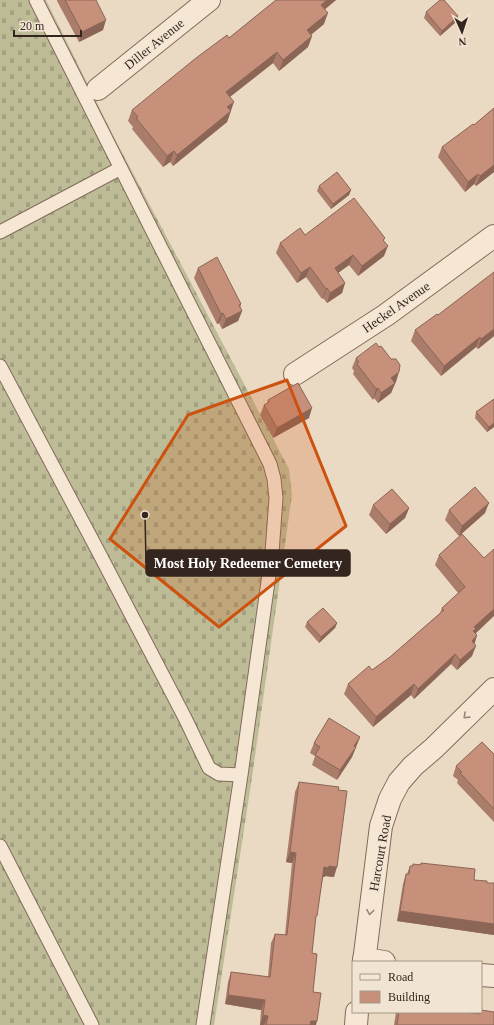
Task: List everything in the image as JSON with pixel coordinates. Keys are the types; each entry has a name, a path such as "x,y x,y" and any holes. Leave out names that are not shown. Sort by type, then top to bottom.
{"street":[{"name":"Diller Avenue","path":"98,89 209,0"},
{"name":"Heckel Avenue","path":"295,374 386,315 494,236"},
{"name":"Harcourt Road","path":"371,961 381,826 390,799 400,782 413,766 434,748 494,689"},
{"path":"482,975 494,976"},
{"path":"356,1025 357,1013"}],"lane":[{"path":"36,0 270,464 274,479 276,498 272,553 241,775 203,1025"},
{"path":"0,232 121,168"},
{"path":"0,366 98,551 209,768 219,774 241,775"},
{"path":"0,846 92,1025"}],"highlighted area":[{"path":"287,380 346,526 219,627 110,539 188,415"}],"green space":[{"path":"0,0 46,0 115,139 289,469 292,495 252,777 214,1025 0,1025"}],"building":[{"path":"65,0 96,0 106,20 82,32"},
{"path":"276,0 327,0 321,5 328,13 307,30 312,36 283,60 277,52 226,92 234,102 227,107 231,111 177,155 174,151 167,156 136,118 138,117 132,110 196,58 227,35 229,38"},
{"path":"440,0 444,0 458,16 442,31 426,12"},
{"path":"494,108 494,165 480,176 478,174 468,182 442,147 473,124 474,125"},
{"path":"337,172 351,190 333,204 319,186"},
{"path":"354,198 385,238 383,240 388,246 362,266 353,255 335,268 345,283 330,293 310,267 301,273 280,243 300,228 305,235"},
{"path":"217,257 241,304 239,305 242,311 226,319 223,313 221,314 198,268"},
{"path":"494,272 494,329 481,339 480,337 444,366 415,330 437,314 438,315"},
{"path":"376,343 379,347 381,346 391,359 396,359 400,365 399,372 391,378 395,383 381,393 378,388 376,389 357,364 359,362 356,358"},
{"path":"298,383 312,408 277,428 264,405 269,402 268,400"},
{"path":"494,399 494,423 489,427 476,412"},
{"path":"475,487 489,503 462,526 449,510"},
{"path":"392,489 409,508 390,524 373,505"},
{"path":"462,534 484,558 494,549 494,609 474,627 476,629 473,631 477,635 472,641 476,646 460,660 455,654 418,689 414,684 376,717 348,684 369,666 372,670 390,657 444,610 442,608 465,587 439,555"},
{"path":"323,608 337,623 321,637 307,622"},
{"path":"329,718 360,737 354,746 356,747 340,770 315,755 320,747 314,743"},
{"path":"482,742 494,754 494,809 460,773 462,772 456,766"},
{"path":"299,782 339,787 338,790 347,791 337,867 324,867 316,916 312,953 317,954 313,992 321,993 317,1021 311,1021 310,1025 266,1025 268,1016 263,1015 265,1000 228,995 231,972 270,977 275,934 287,935 296,853 290,852"},
{"path":"421,863 475,869 474,880 494,883 494,924 400,911 406,874 409,874 410,866 413,866 413,864 421,865"},
{"path":"482,1010 494,1012 494,1025 397,1025 399,1013 482,1013"}],"place":[{"name":"Most Holy Redeemer Cemetery","path":"145,515"}]}
